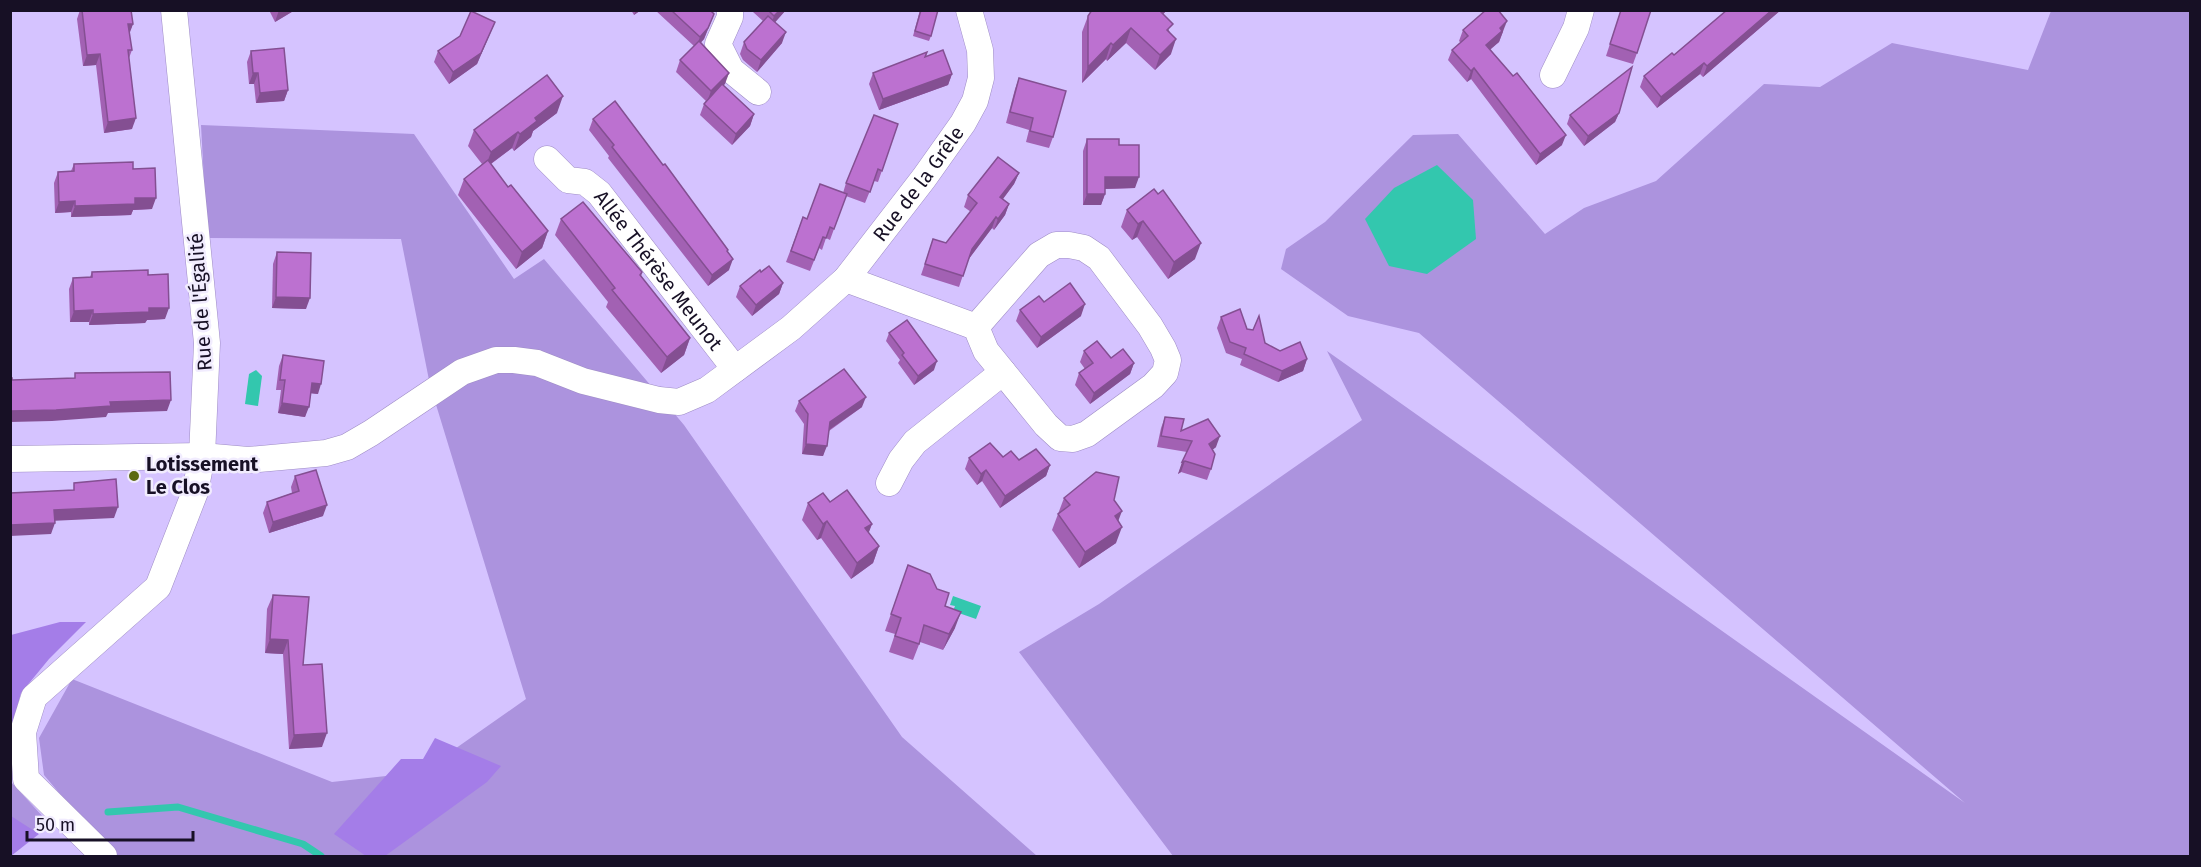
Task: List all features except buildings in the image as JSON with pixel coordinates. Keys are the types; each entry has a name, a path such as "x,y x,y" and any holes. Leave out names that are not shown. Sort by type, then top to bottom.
{"street":[{"name":"Rue de l'Égalité","path":"95,848 26,779 23,732 34,697 158,587 195,492 202,456 207,344 174,10"},
{"path":"730,10 730,17 718,44 731,70 758,92"},
{"name":"Rue de la Grêle","path":"10,459 202,456 248,460 326,453 347,447 371,433 462,372 496,360 537,363 584,381 658,400 679,402 707,390 791,328 846,279 924,178 963,123 975,101 981,78 980,50 969,10"},
{"path":"1553,75 1576,28 1581,10"},
{"name":"Allée Thérèse Meunot","path":"547,159 568,180 585,182 599,193 735,369"},
{"path":"846,279 976,327 986,351 1046,425 1060,438 1073,439 1087,434 1153,386 1165,373 1168,360 1150,326 1099,258 1084,248 1069,245 1056,246 1039,255 976,327"},
{"path":"889,483 901,460 915,442 1003,372"}],"shaded area":[{"path":"2051,11 2190,11 2190,856 1173,856 1019,652 1099,604 1362,420 1327,351 1965,803 1419,333 1348,316 1281,269 1286,249 1325,222 1413,135 1458,134 1545,234 1584,208 1656,181 1764,84 1820,87 1892,43 2028,70"},
{"path":"201,125 414,134 514,279 544,259 684,425 902,737 1037,856 118,856 97,838 44,775 39,738 72,679 332,782 422,772 526,699 430,385 401,239 207,238"},
{"path":"1437,165 1473,200 1476,239 1427,274 1389,266 1365,219 1394,188"},
{"path":"256,370 262,376 258,406 245,404 249,374"},
{"path":"953,596 981,606 976,619 953,611 955,606 950,605"},
{"path":"60,622 86,622 49,659 21,693 11,731 11,635"},
{"path":"435,738 501,766 487,782 385,856 366,856 334,834 401,759 423,759"},
{"path":"11,782 46,820 11,853"},
{"path":"11,816 39,834 11,856"}],"waterway":[{"path":"108,812 178,807 303,844 321,856"}],"place":[{"name":"Lotissement Le Clos","path":"134,476"}]}
